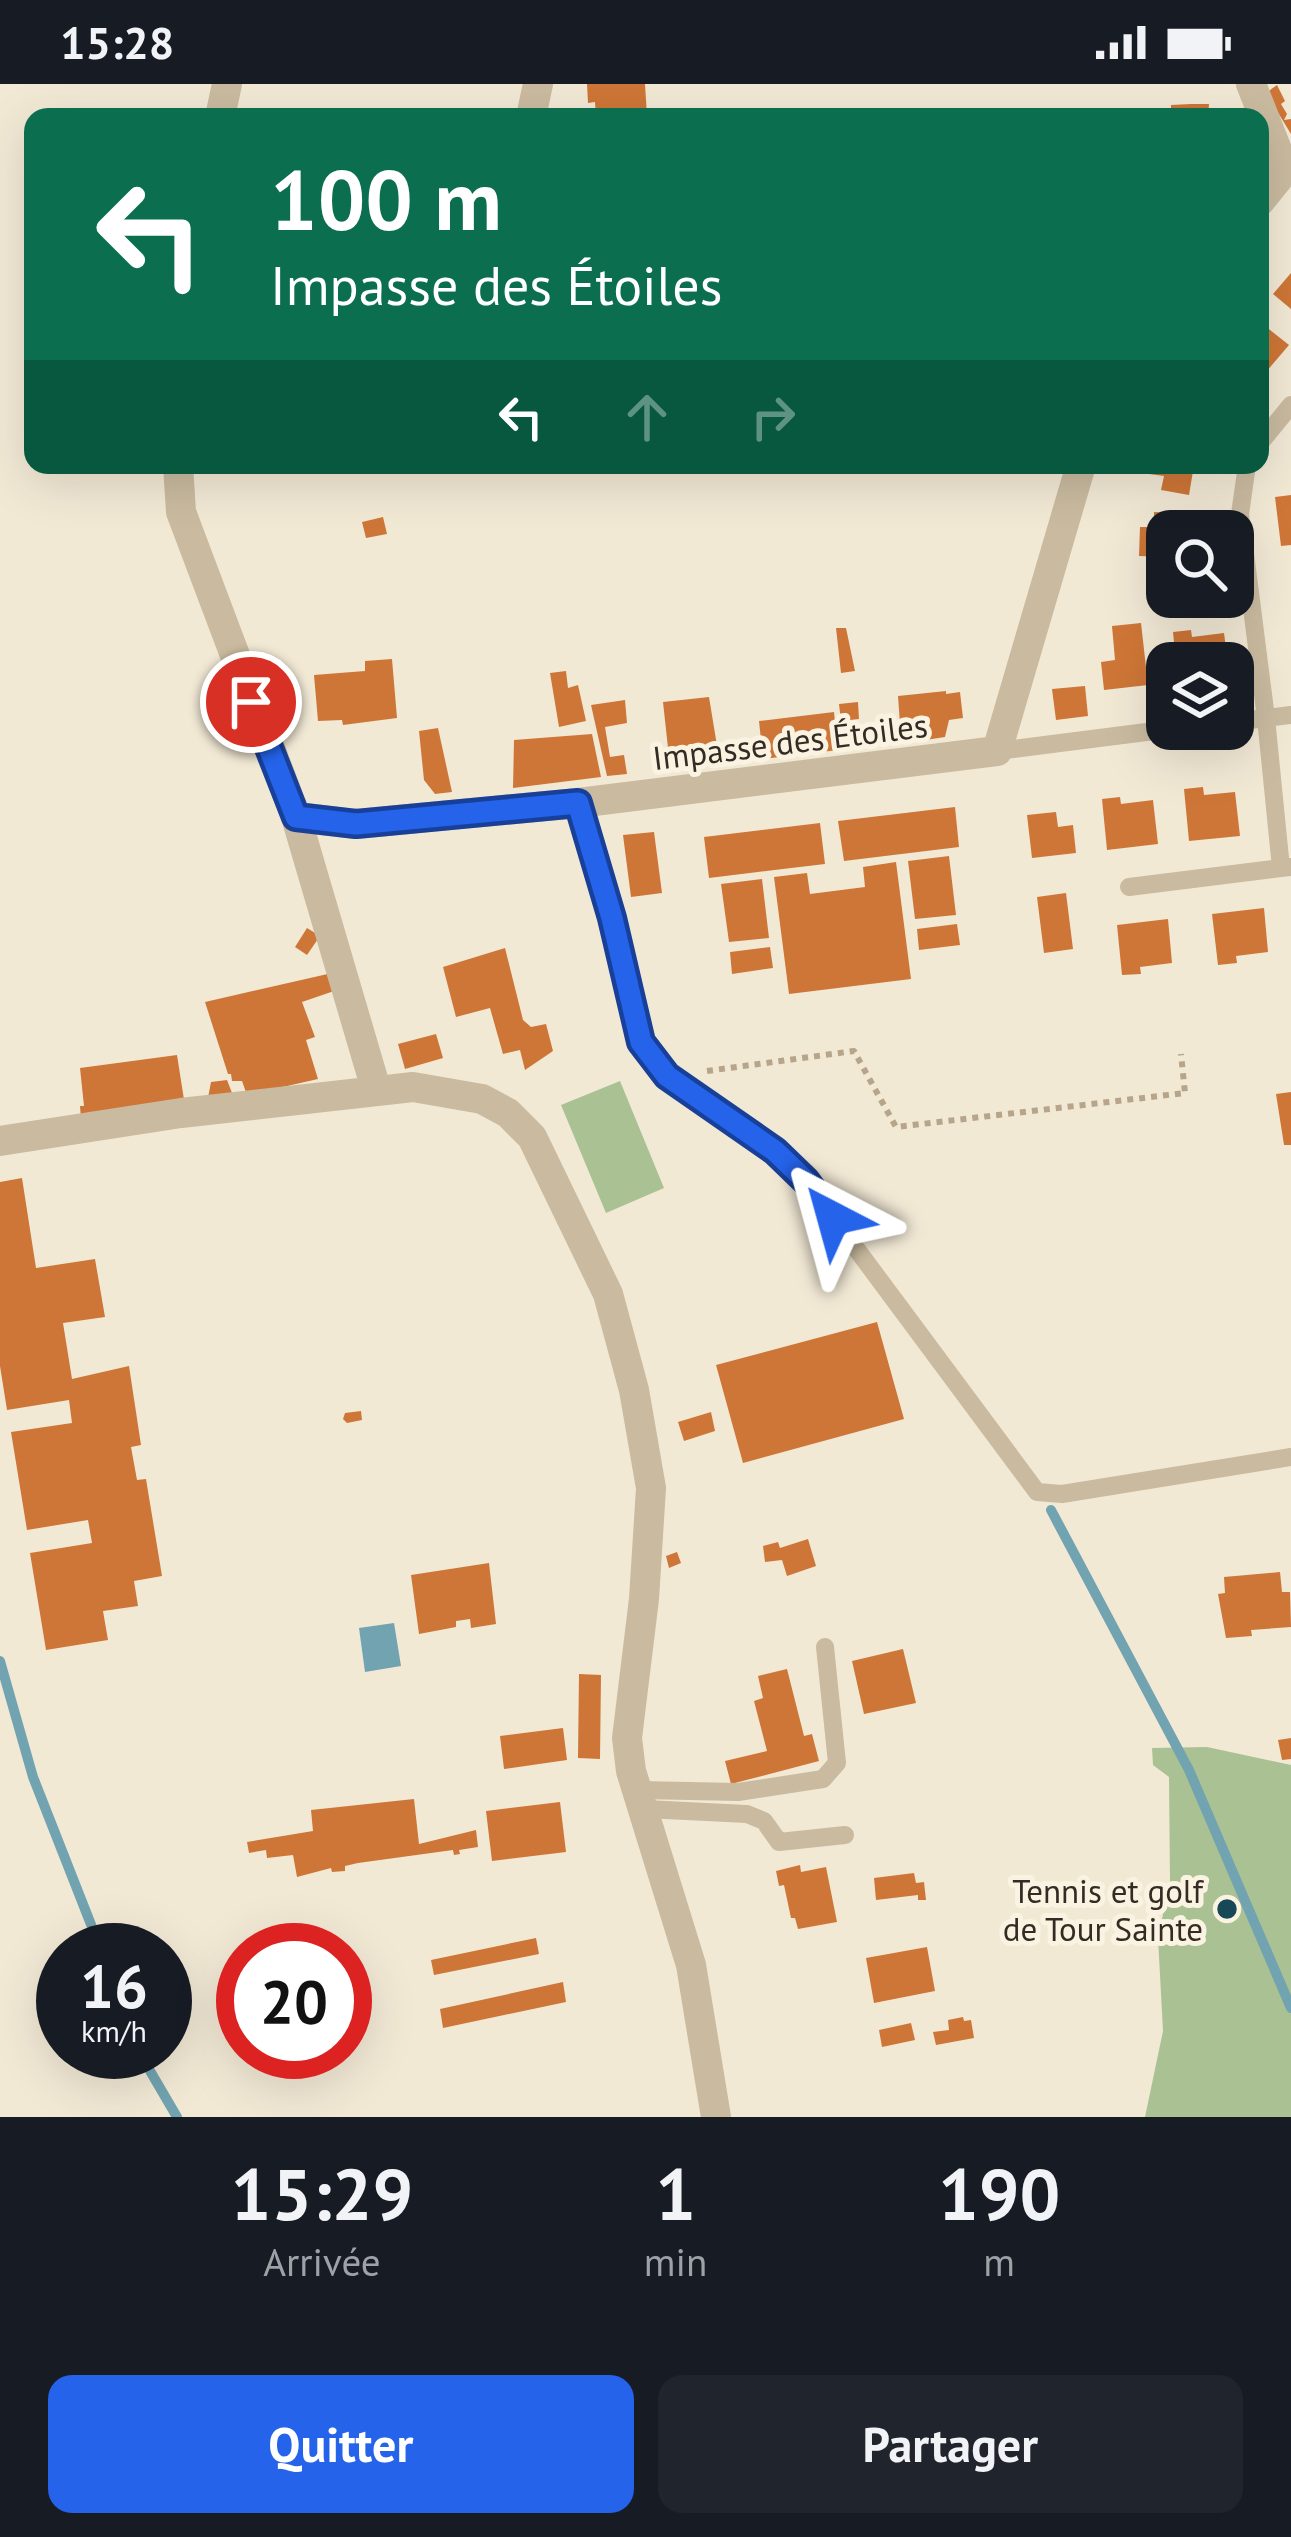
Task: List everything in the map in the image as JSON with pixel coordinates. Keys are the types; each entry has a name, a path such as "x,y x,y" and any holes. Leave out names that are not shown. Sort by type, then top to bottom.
{"street":[{"path":"1269,127 1288,170"},
{"path":"179,474 181,512 296,817 376,1089"},
{"path":"997,751 1078,474"},
{"name":"Impasse des Étoiles","path":"296,817 356,824 578,803 997,751"},
{"path":"0,1141 181,1113 413,1088 482,1099 508,1113 532,1137 608,1294 634,1390 651,1488 644,1599 627,1738 631,1771 691,1965 716,2117"}],"lane":[{"path":"1269,432 1291,405"},
{"path":"1129,887 1286,868 1240,514 1246,474"},
{"path":"1254,719 1291,715"},
{"path":"997,751 1146,732"},
{"path":"578,803 641,1042 667,1076 775,1151 806,1181 1037,1492 1062,1494 1291,1457"},
{"path":"642,1800 823,1779 837,1763 825,1646"},
{"path":"642,1800 747,1814 764,1821 779,1842 845,1835"}],"path":[{"path":"667,1076 854,1051 896,1127 1185,1093 1181,1054"}],"green space":[{"path":"620,1081 664,1188 606,1213 561,1105"},
{"name":"Tennis et golf de Tour Sainte","path":"1207,1747 1291,1765 1291,2117 1145,2117 1163,2031 1158,1938 1170,1881 1169,1777 1153,1765 1152,1748"}],"water":[{"path":"394,1623 401,1666 365,1672 359,1628"}],"building":[{"path":"587,84 645,84 646,108 595,108 595,102 588,103"},
{"path":"1277,85 1285,101 1281,104 1287,114 1284,120 1291,119 1291,134 1266,93"},
{"path":"1209,104 1209,108 1171,105"},
{"path":"1291,273 1291,309 1273,294"},
{"path":"1269,329 1289,345 1269,368"},
{"path":"1149,474 1192,474 1189,495 1161,490 1164,476"},
{"path":"1291,495 1291,545 1281,546 1275,497"},
{"path":"383,517 387,534 366,538 362,522"},
{"path":"1140,527 1146,527 1146,556 1139,556"},
{"path":"1141,623 1146,685 1104,690 1101,662 1115,660 1112,626"},
{"path":"836,628 846,628 855,671 841,673"},
{"path":"1191,630 1192,637 1224,633 1225,642 1174,642 1173,632"},
{"path":"392,659 397,718 343,725 342,720 318,721 314,675 365,671 365,661"},
{"path":"566,671 568,688 578,685 586,721 559,727 550,673"},
{"path":"1085,686 1088,716 1056,720 1052,689"},
{"path":"960,692 963,718 949,720 945,737 901,738 898,696"},
{"path":"709,697 720,764 675,769 663,702"},
{"path":"625,700 627,723 605,727 610,757 624,755 627,774 607,776 591,705"},
{"path":"858,702 859,719 841,721 839,704"},
{"path":"834,712 835,722 841,721 838,750 763,759 759,721"},
{"path":"438,728 452,792 435,794 424,780 419,731"},
{"path":"592,734 601,777 513,788 514,740"},
{"path":"1203,787 1204,795 1235,792 1240,836 1189,841 1184,789"},
{"path":"1120,797 1121,804 1153,800 1158,844 1107,850 1102,799"},
{"path":"955,807 959,847 844,861 838,821"},
{"path":"1056,812 1058,827 1073,825 1076,853 1032,858 1027,815"},
{"path":"820,823 825,864 709,878 704,837"},
{"path":"654,832 662,893 631,897 623,835"},
{"path":"949,856 956,915 915,919 908,861"},
{"path":"896,862 911,979 789,994 774,877 807,873 810,894 865,887 863,867"},
{"path":"762,879 769,938 729,942 721,884"},
{"path":"1066,893 1073,949 1044,953 1037,897"},
{"path":"1264,908 1268,952 1236,956 1237,963 1218,965 1212,914"},
{"path":"1168,919 1172,963 1122,975 1117,925"},
{"path":"957,924 960,945 919,950 917,929"},
{"path":"307,928 320,936 307,955 295,947"},
{"path":"770,947 773,968 732,974 730,952"},
{"path":"505,948 523,1020 531,1027 546,1024 553,1051 525,1070 520,1050 503,1054 490,1008 456,1017 443,967"},
{"path":"332,973 337,990 302,1002 315,1037 306,1040 318,1079 247,1095 242,1081 232,1081 228,1074 205,1002"},
{"path":"436,1034 443,1058 405,1069 398,1044"},
{"path":"177,1055 185,1106 81,1119 80,1068"},
{"path":"227,1080 234,1098 207,1103 211,1082"},
{"path":"1291,1092 1291,1145 1284,1145 1276,1094"},
{"path":"22,1178 36,1268 95,1259 105,1317 63,1323 72,1379 129,1366 141,1445 131,1447 137,1480 146,1479 162,1576 134,1581 138,1606 103,1611 108,1640 46,1650 30,1553 92,1543 88,1520 27,1530 11,1432 72,1423 69,1400 7,1410 0,1366 0,1182"},
{"path":"877,1322 904,1419 743,1463 716,1365"},
{"path":"361,1411 362,1420 347,1423 343,1419 345,1413"},
{"path":"711,1412 715,1431 684,1441 678,1422"},
{"path":"808,1539 816,1566 787,1576 782,1560 765,1562 763,1546 778,1542 780,1548"},
{"path":"677,1552 681,1563 669,1568 666,1556"},
{"path":"489,1563 496,1624 471,1628 470,1619 456,1621 456,1627 419,1634 411,1575"},
{"path":"1280,1572 1282,1592 1290,1592 1291,1627 1251,1630 1252,1636 1226,1638 1218,1594 1225,1593 1224,1577"},
{"path":"903,1649 916,1703 864,1714 852,1661"},
{"path":"787,1669 804,1736 812,1734 819,1761 731,1784 725,1761 767,1751 754,1701 763,1698 758,1676"},
{"path":"579,1674 601,1675 600,1759 578,1758"},
{"path":"563,1728 567,1760 504,1769 500,1736"},
{"path":"1291,1738 1291,1759 1282,1760 1278,1740"},
{"path":"414,1799 419,1844 476,1830 478,1847 454,1855 453,1850 358,1863 345,1866 345,1871 332,1872 331,1868 297,1877 293,1855 267,1858 266,1850 249,1853 247,1842 313,1831 311,1810"},
{"path":"560,1802 566,1852 492,1861 486,1811"},
{"path":"800,1865 801,1872 826,1867 837,1922 798,1929 776,1871"},
{"path":"914,1873 916,1883 924,1882 926,1900 918,1900 918,1895 876,1900 874,1878"},
{"path":"536,1938 539,1954 434,1975 431,1960"},
{"path":"927,1947 935,1991 874,2003 866,1958"},
{"path":"563,1982 566,2002 443,2028 440,2009"},
{"path":"948,2020 971,2020 974,2038 936,2045 933,2032 949,2030"},
{"path":"911,2023 915,2040 882,2047 879,2030"}],"waterway":[{"path":"1051,1510 1189,1770 1291,2008"},
{"path":"0,1661 33,1777 90,1923"},
{"path":"155,2079 177,2117"}],"place":[{"name":"Tennis et golf de Tour Sainte","path":"1227,1909"}],"route":[{"path":"251,702 296,817 356,824 578,803 641,1042 667,1076 775,1151 806,1181 833,1218"}]}
